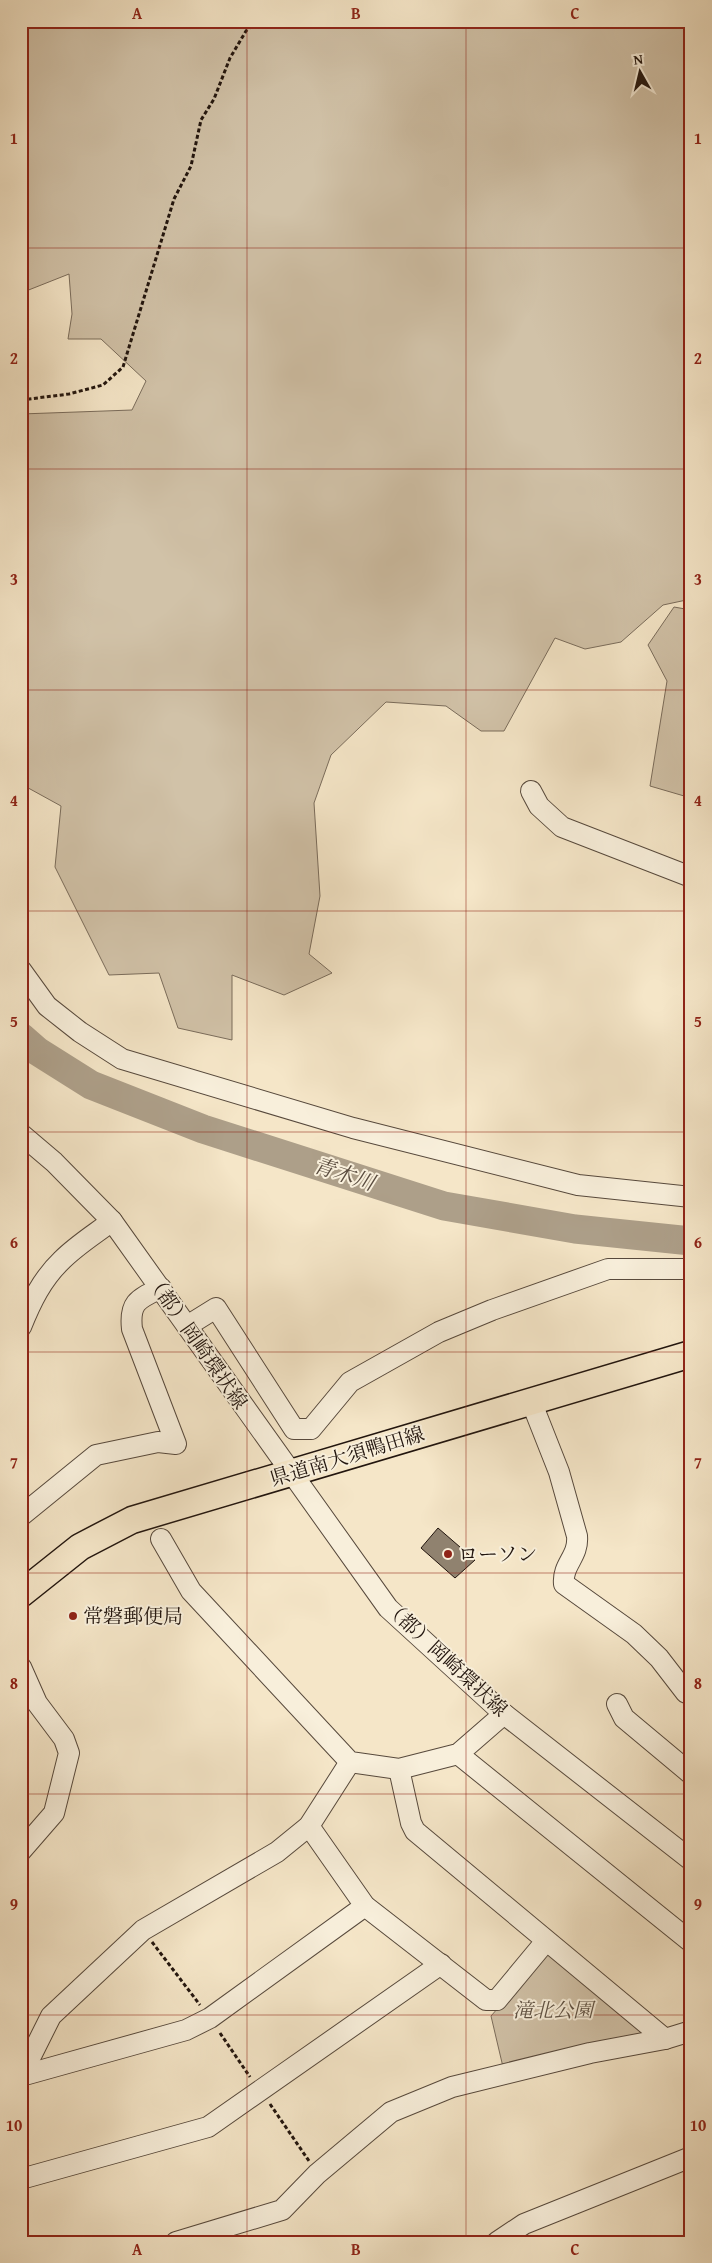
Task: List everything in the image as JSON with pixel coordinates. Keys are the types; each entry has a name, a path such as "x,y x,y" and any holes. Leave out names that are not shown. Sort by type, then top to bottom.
{"main road":[{"name":"県道南大須鴨田線","path":"21,1594 80,1547 132,1520 691,1354"}],"street":[{"path":"531,791 539,806 562,827 691,877"},
{"path":"21,970 47,1006 80,1032 122,1059 353,1128 578,1185 691,1197"},
{"name":"（都）岡崎環状線","path":"21,1134 54,1162 112,1221 388,1608 504,1714 691,1860"},
{"path":"21,1327 44,1281 62,1260 112,1221"},
{"path":"187,1326 216,1308 294,1429 311,1429 350,1382 439,1332 474,1317 608,1269 691,1269"},
{"path":"21,1516 96,1455 158,1442 176,1444 131,1322 131,1310 136,1302 161,1288"},
{"path":"531,1401 559,1472 577,1536 578,1547 566,1567 563,1576 564,1584 634,1634 659,1658 686,1693 691,1694"},
{"path":"161,1539 191,1592 350,1762 399,1769 458,1754 504,1714"},
{"path":"21,1667 36,1703 64,1739 69,1753 54,1813 21,1851"},
{"path":"617,1704 624,1718 691,1774"},
{"path":"458,1754 691,1942"},
{"path":"21,2076 51,2016 143,1930 277,1852 309,1826 350,1762"},
{"path":"399,1769 411,1823 415,1831 664,2039"},
{"path":"309,1826 365,1906 486,2000 497,2000 546,1941"},
{"path":"21,2076 186,2030 210,2018 365,1906"},
{"path":"21,2179 208,2127 441,1964"},
{"path":"176,2242 282,2210 318,2174 391,2112 452,2087 590,2053 664,2039 691,2031"},
{"path":"497,2242 524,2224 691,2157"}],"path":[{"path":"21,400 69,394 103,385 123,367 174,199 190,166 201,120 214,99 230,58 246,31 256,21"},
{"path":"143,1930 210,2018 318,2174"}],"green space":[{"path":"21,21 691,21 691,599 663,605 621,642 585,649 555,638 504,731 481,731 446,706 386,702 331,755 314,803 320,896 309,954 332,973 284,995 232,975 232,1040 178,1028 159,973 109,975 55,867 61,806 21,784 21,414 132,410 146,381 101,339 68,339 72,314 69,274 21,293"},
{"path":"674,607 691,610 691,798 650,786 667,681 648,645"},
{"name":"滝北公園","path":"548,1951 639,2026 642,2040 503,2067 491,2016"}],"building":[{"name":"ローソン","path":"438,1528 475,1560 455,1578 421,1548"}],"waterway":[{"name":"青木川","path":"21,1037 37,1051 91,1085 203,1129 444,1206 575,1229 691,1241"}],"place":[{"name":"ローソン","path":"448,1554"},
{"name":"常磐郵便局","path":"73,1616"}]}
